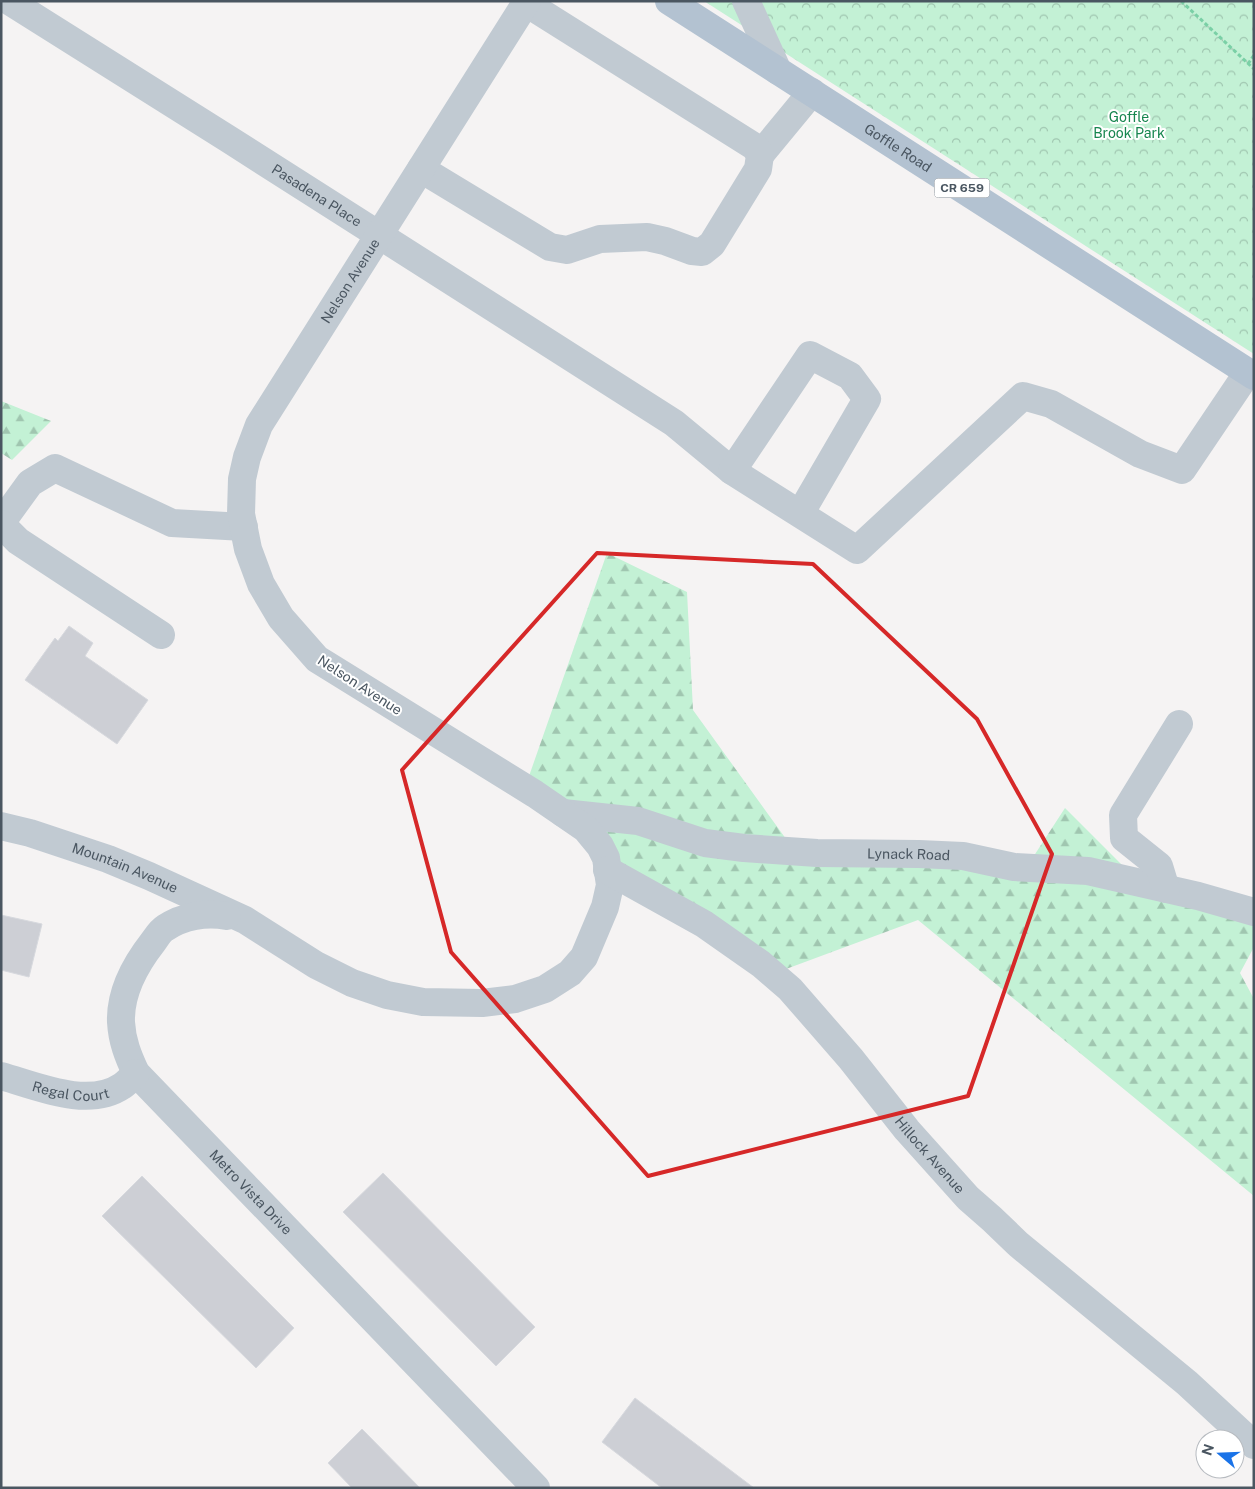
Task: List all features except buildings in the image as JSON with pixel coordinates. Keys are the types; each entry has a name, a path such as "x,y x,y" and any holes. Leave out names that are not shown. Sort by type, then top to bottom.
{"main road":[{"name":"Goffle Road","path":"669,1 1251,374"}],"street":[{"name":"Pasadena Place","path":"9,1 674,423 732,471 857,550 1024,396 1051,404 1140,454 1182,470 1251,374"},
{"path":"746,1 778,71"},
{"name":"Nelson Avenue","path":"245,920 316,965 352,983 387,995 423,1002 482,1003 515,999 545,989 570,973 584,957 605,907 610,885 606,858 600,846 586,829 536,794 317,659 281,618 261,584 248,549 241,514 242,479 247,457 259,425 527,2"},
{"path":"527,2 755,147 760,156"},
{"path":"421,169 550,247 567,250 600,239 647,237 665,240 692,251 702,252 712,244 753,178 758,169 760,156 812,92"},
{"path":"732,471 810,355 850,376 867,399 800,514"},
{"path":"161,636 18,541 1,524 30,483 56,468 172,523 244,527"},
{"path":"1166,889 1159,866 1124,838 1123,815 1179,724"},
{"name":"Lynack Road","path":"562,813 638,821 705,843 744,848 817,853 963,856 1014,867 1088,871 1254,912"},
{"name":"Mountain Avenue","path":"1,826 30,833 108,859 245,920"},
{"name":"Hillock Avenue","path":"607,870 704,924 762,964 790,989 851,1059 907,1130 968,1198 992,1218 1018,1244 1187,1383 1254,1445"},
{"name":"Metro Vista Drive","path":"245,920 214,914 188,917 163,928 149,947 135,967 124,995 121,1022 124,1048 136,1073 536,1488"},
{"name":"Regal Court","path":"1,1076 64,1094 84,1097 106,1094 122,1086 136,1073"}],"path":[{"path":"1181,1 1254,69"},
{"path":"1248,64 1254,55"}],"highlighted area":[{"path":"597,553 813,564 977,719 1052,854 968,1096 648,1176 451,952 402,770"}],"green space":[{"name":"Goffle Brook Park","path":"704,1 1254,1 1254,354"},
{"path":"1,401 51,421 12,460 1,453"},
{"path":"607,553 687,592 693,710 794,850 1026,868 1065,808 1135,878 1254,904 1254,947 1240,973 1254,999 1254,1196 918,920 778,972 614,864 528,779"}]}
